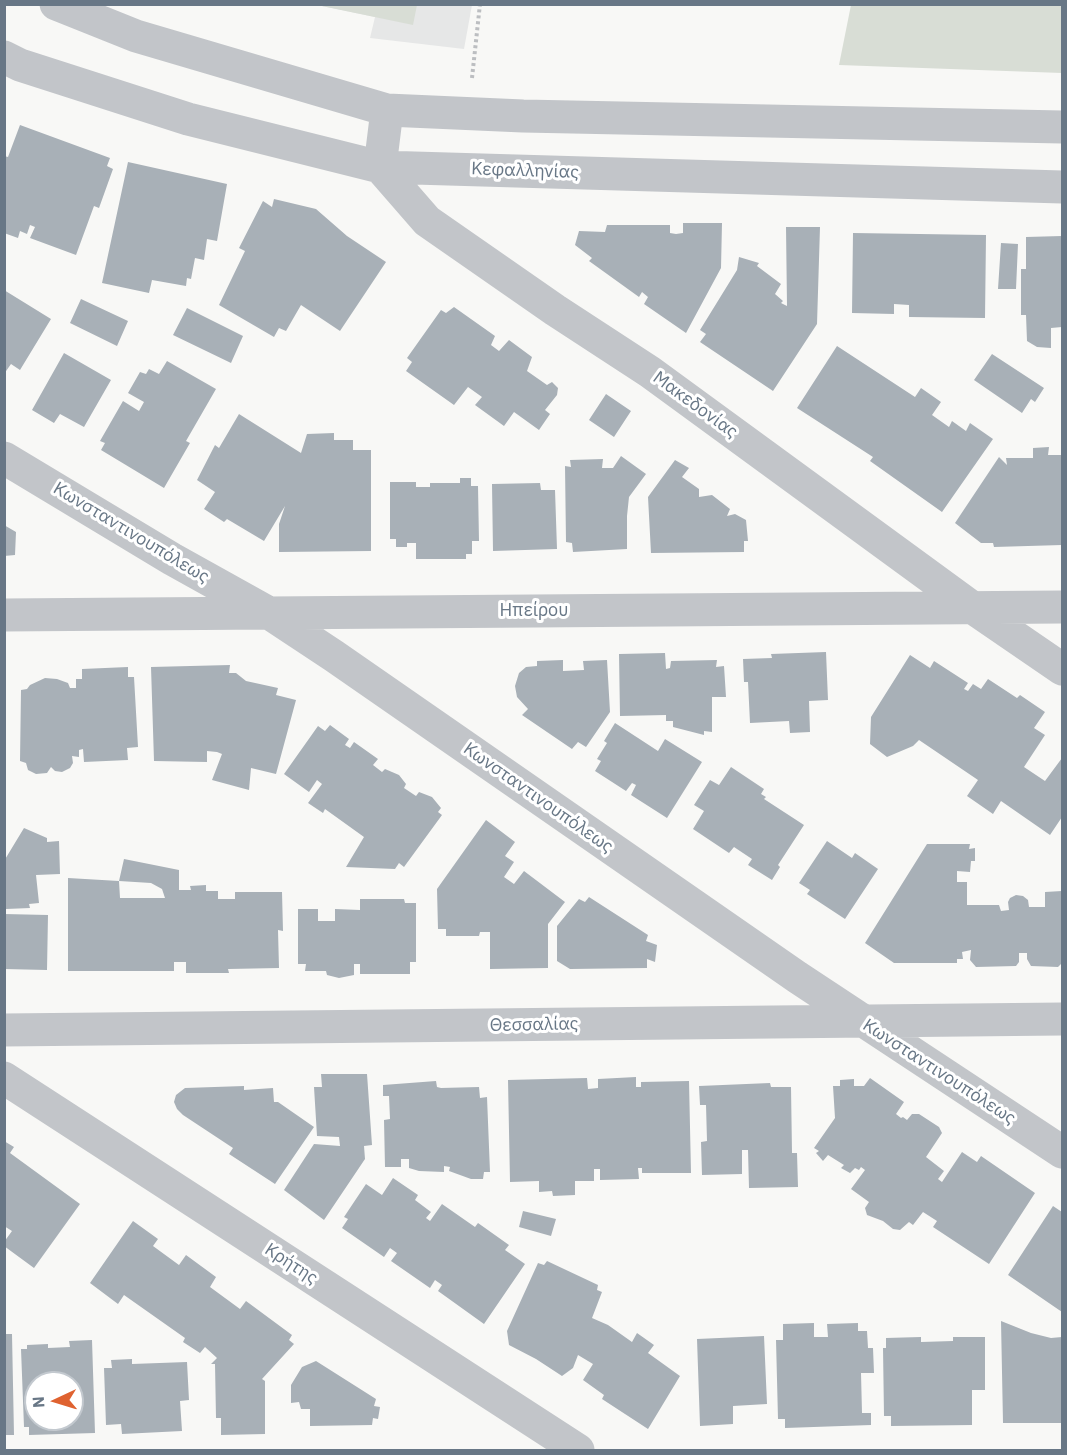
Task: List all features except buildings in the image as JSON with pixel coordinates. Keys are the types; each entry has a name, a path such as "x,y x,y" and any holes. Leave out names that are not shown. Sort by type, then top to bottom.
{"street":[{"path":"56,4 136,36 387,110 547,117 1062,127"},
{"name":"Κεφαλληνίας","path":"4,57 20,65 188,119 380,167 1062,187"},
{"path":"380,167 387,110"},
{"name":"Μακεδονίας","path":"380,167 427,221 555,310 650,372 974,608 1062,669"},
{"name":"Κωνσταντινουπόλεως","path":"4,458 172,559 268,613 344,662 862,1022 1062,1152"},
{"name":"Ηπείρου","path":"4,615 1062,607"},
{"name":"Θεσσαλίας","path":"4,1030 1062,1019"},
{"name":"Κρήτης","path":"4,1078 578,1450"}],"path":[{"path":"471,69 480,4"}],"shaded area":[{"path":"417,4 413,25 317,5"},
{"path":"317,5 472,5 464,49 370,38 375,17"},
{"path":"851,5 1062,5 1062,73 839,65"}]}
